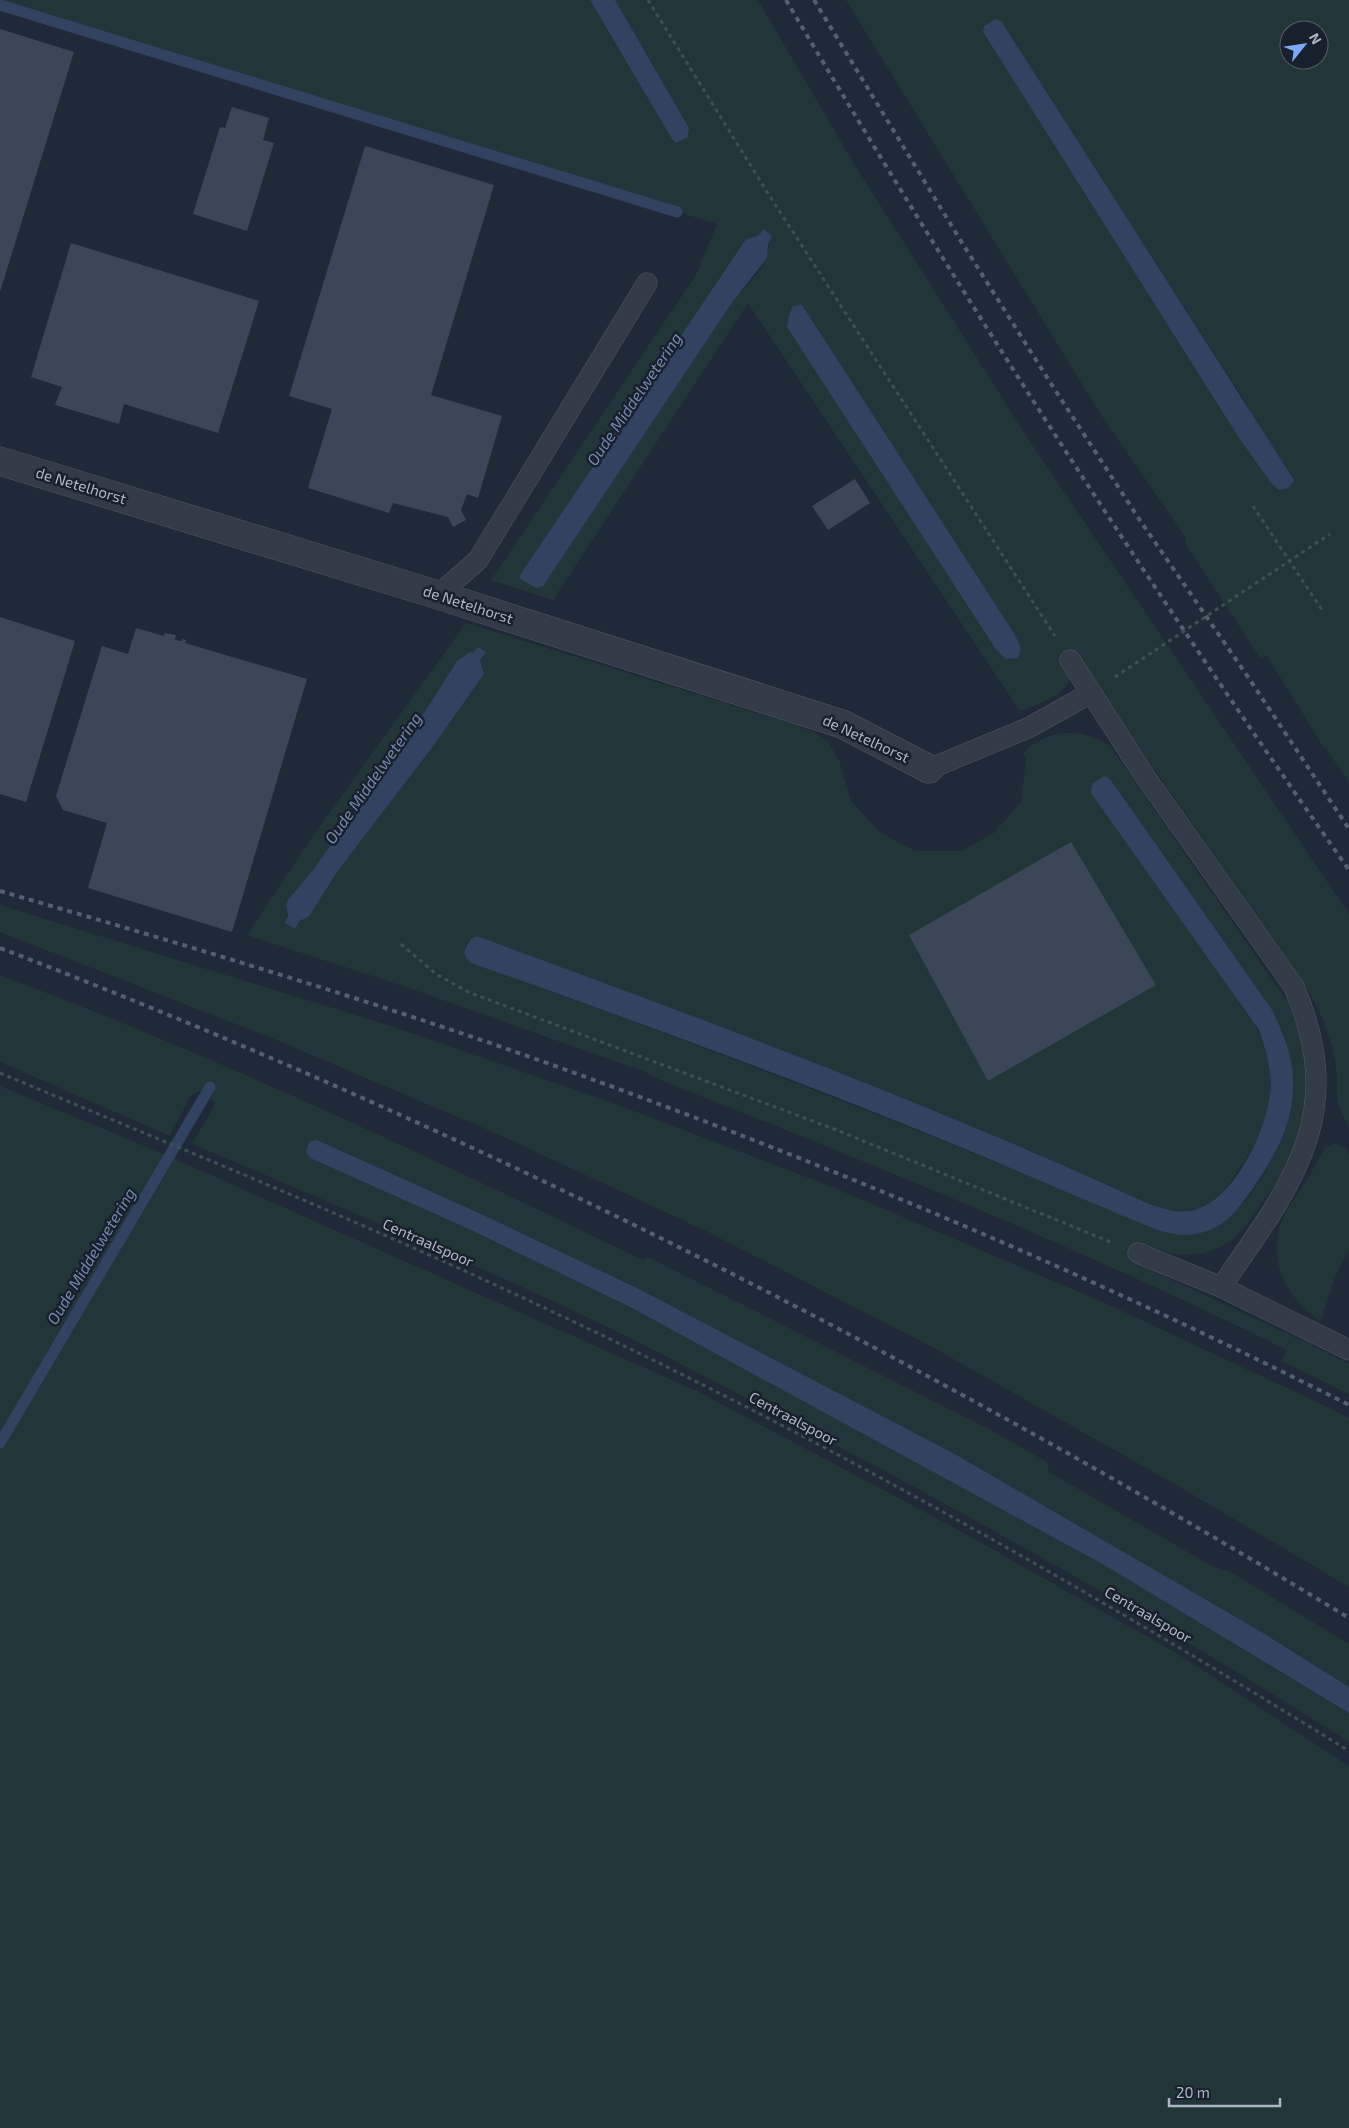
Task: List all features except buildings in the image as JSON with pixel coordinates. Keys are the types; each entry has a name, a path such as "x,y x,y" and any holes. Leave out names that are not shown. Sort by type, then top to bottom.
{"street":[{"name":"de Netelhorst","path":"0,461 438,595 842,724 929,769"}],"lane":[{"path":"438,595 478,560 647,283"},
{"path":"1070,660 1144,775 1294,987 1307,1009 1322,1059 1322,1099 1320,1116 1312,1144 1296,1177 1221,1287"},
{"path":"929,769 1028,728 1091,693"},
{"path":"1138,1253 1221,1287 1349,1350"}],"path":[{"path":"648,0 769,195 1037,608"},
{"path":"1253,506 1322,610"},
{"path":"1091,693 1330,534"},
{"path":"402,944 436,974 468,992 834,1129 1138,1253"},
{"name":"Centraalspoor","path":"0,1073 336,1215 548,1309 649,1358 789,1429 1049,1571 1173,1643 1349,1751"}],"green space":[{"path":"0,0 590,0 676,143 689,128 615,0 758,0 853,162 1027,437 1349,914 1349,1125 1343,1117 1338,1102 1335,1061 1330,1041 1320,1013 1305,985 1113,710 1061,665 1070,678 1068,684 1050,699 1020,711 748,303 553,600 491,580 696,275 717,224 0,3","holes":["764,230 772,236 768,254 759,271 731,304 536,588 520,579 520,575 746,239 758,236","790,312 1018,658 995,648 788,327"]},
{"path":"846,0 1349,0 1349,781 1321,743 1267,656 1260,658 1185,543 1186,538 1101,415","holes":["984,26 1133,228 1250,409 1239,438 983,32"]},
{"path":"466,623 796,725 816,733 829,743 839,760 851,801 881,833 915,851 961,851 995,832 1021,802 1026,759 1023,753 1033,745 1054,735 1065,733 1076,733 1099,740 1110,746 1286,999 1299,1020 1313,1066 1295,1156 1245,1227 1233,1239 1219,1248 1204,1253 1173,1254 1143,1244 1136,1259 1138,1264 1349,1364 1349,1394 1282,1361 1287,1350 1210,1313 1055,1242 819,1143 660,1080 648,1073 415,990 247,935 310,840","holes":["473,653 480,660 484,674 434,745 337,872 310,915 300,920 295,928 285,923 288,916 286,907 288,900 313,870 422,716 457,661","1110,779 1283,1032 1290,1058 1293,1085 1292,1103 1289,1119 1274,1155 1264,1174 1239,1208 1225,1221 1206,1232 1179,1235 1160,1231 989,1159 818,1091 471,963 464,952 468,942 477,936 816,1063 983,1131 1149,1204 1173,1210 1185,1211 1195,1209 1205,1206 1223,1192 1256,1141 1270,1098 1270,1066 1263,1041 1252,1020 1209,955"]},
{"path":"0,905 391,1026 613,1103 830,1186 1105,1303 1334,1410 1349,1418 1349,1587 1178,1486 932,1347 706,1231 493,1132 274,1039 0,932"},
{"path":"0,975 244,1074 405,1147 643,1260 648,1257 989,1429 1047,1462 1049,1472 1214,1567 1229,1571 1349,1644 1349,1687 1260,1631 953,1453 639,1289 479,1213 317,1140 310,1158 471,1230 630,1307 1104,1565 1349,1713 1349,1742 1214,1658 1077,1578 868,1462 687,1367 604,1325 480,1268 192,1144 214,1107 214,1102 210,1099 215,1090 205,1084 202,1090 191,1095 170,1136 0,1062"},
{"path":"0,1086 157,1151 699,1392 955,1528 1178,1654 1349,1766 1349,2128 0,2128"},
{"path":"1336,1143 1349,1154 1349,1252 1335,1277 1320,1321 1297,1300 1288,1288 1278,1260 1277,1245 1279,1230 1287,1209 1311,1173 1319,1157 1326,1148"}],"water":[{"path":"590,0 615,0 689,128 688,137 676,143 672,139"},
{"path":"996,19 1001,21 1294,480 1288,487 1279,490 1272,484 1239,438 983,32 984,26"},
{"path":"764,229 772,236 768,245 767,258 731,304 543,586 536,588 520,579 520,575 746,239 758,236"},
{"path":"802,305 1015,635 1021,648 1018,658 1005,659 995,648 787,327 793,306"},
{"path":"478,647 486,652 480,660 484,674 434,745 337,872 310,915 300,920 295,929 285,923 288,916 286,904 288,900 313,870 422,716 457,661 470,652 473,653"},
{"path":"1104,776 1110,779 1272,1010 1289,1052 1293,1094 1288,1123 1283,1136 1270,1162 1236,1211 1219,1226 1206,1232 1179,1235 1160,1231 855,1104 691,1042 471,963 466,958 464,952 470,941 477,936 816,1063 983,1131 1149,1204 1177,1211 1194,1210 1209,1203 1224,1191 1237,1176 1258,1137 1269,1099 1271,1082 1268,1062 1259,1030 1091,793 1092,784"},
{"path":"317,1140 479,1213 639,1289 953,1453 1260,1631 1349,1687 1349,1713 1104,1565 630,1307 471,1230 310,1158 306,1152 309,1142"}],"waterway":[{"path":"0,5 677,212"},
{"name":"Oude Middelwetering","path":"0,1443 210,1087"}],"railway":[{"path":"786,0 920,222 1059,441 1202,657 1349,870"},
{"path":"814,0 959,238 1048,379 1139,519 1248,677 1349,829"},
{"path":"0,891 370,1003 493,1044 711,1124 927,1210 1034,1256 1245,1353 1349,1405"},
{"path":"0,948 175,1018 349,1092 520,1170 690,1253 858,1339 1023,1429 1187,1522 1349,1618"}]}
